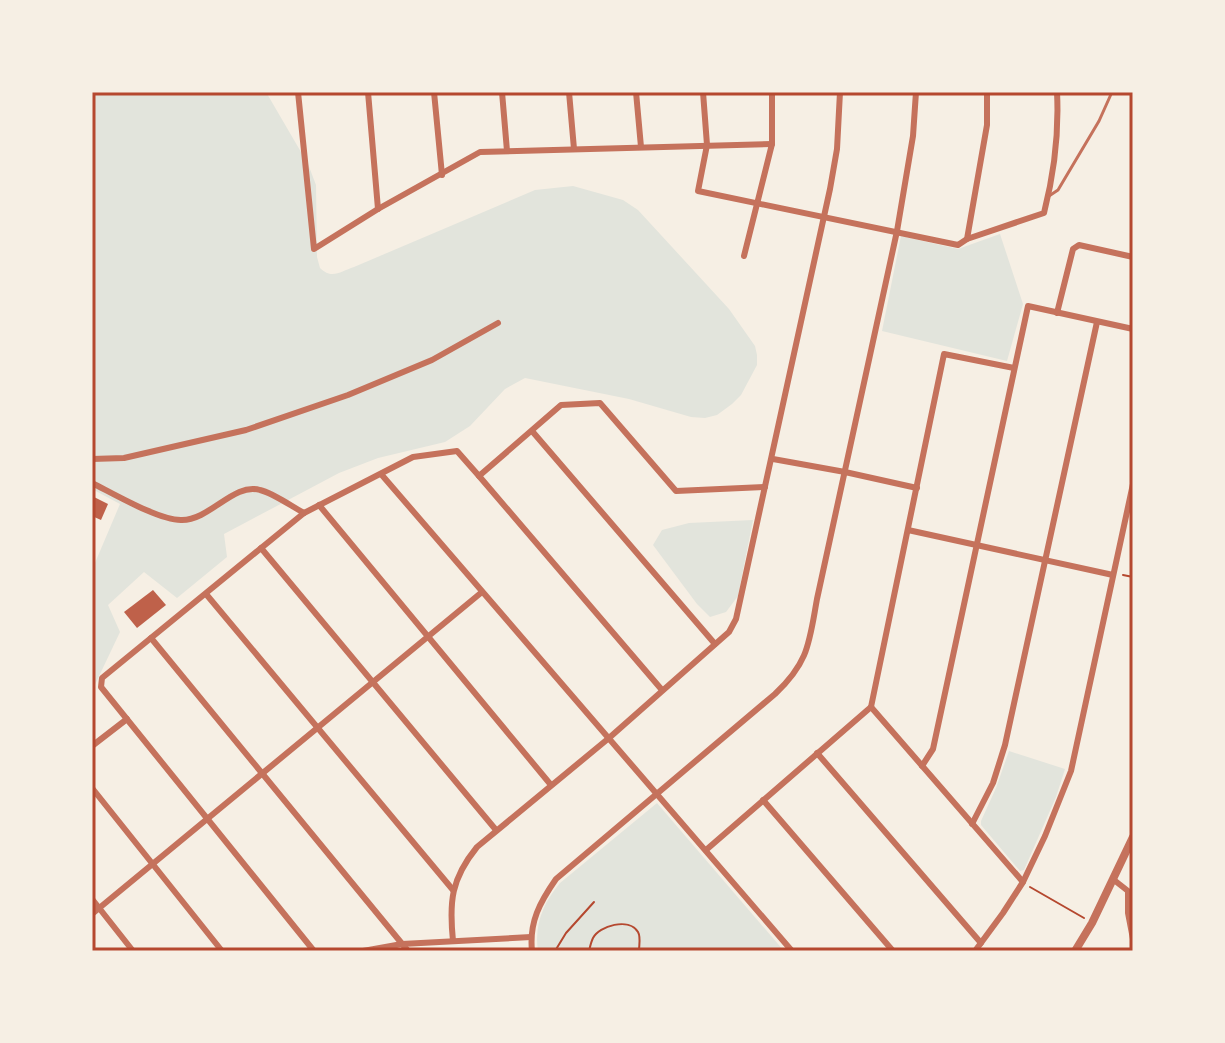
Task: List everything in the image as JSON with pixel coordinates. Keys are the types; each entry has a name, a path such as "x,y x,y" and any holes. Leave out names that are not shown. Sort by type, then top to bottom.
{"street":[{"path":"298,92 314,249 480,152 772,144"},
{"path":"368,92 378,209"},
{"path":"434,92 442,175"},
{"path":"502,92 507,151"},
{"path":"569,92 574,149"},
{"path":"636,92 641,147"},
{"path":"703,92 707,145 698,191 958,245 967,239 1044,213 1054,150 1057,92"},
{"path":"744,256 772,144 772,92"},
{"path":"453,941 450,911 453,890 467,859 496,830 609,738 729,632 736,619 773,459 837,149 840,92"},
{"path":"532,951 535,917 542,899 556,879 783,687 802,663 809,644 897,231 913,136 916,92"},
{"path":"967,239 987,125 987,92"},
{"path":"1057,313 1073,249 1079,245 1133,257"},
{"path":"922,766 933,749 1028,306 1133,329"},
{"path":"972,824 993,783 1005,745 1097,322"},
{"path":"92,459 124,458 246,430 348,395 432,360 498,323"},
{"path":"706,850 871,707 944,354 1014,368"},
{"path":"479,476 561,405 600,403 676,491 765,487"},
{"path":"532,431 715,644"},
{"path":"314,951 101,687 102,678 304,513 413,457 457,451 662,690"},
{"path":"773,459 917,488"},
{"path":"381,474 792,951"},
{"path":"92,483 168,519 185,521 203,514 245,488 261,490 304,513"},
{"path":"975,951 1023,882 1071,771 1133,484"},
{"path":"319,505 551,785"},
{"path":"908,530 1114,574"},
{"path":"261,548 496,830"},
{"path":"92,914 482,592"},
{"path":"206,594 453,890"},
{"path":"151,638 408,951"},
{"path":"871,707 1023,882"},
{"path":"92,746 127,719"},
{"path":"817,753 981,943"},
{"path":"92,788 222,951"},
{"path":"763,800 893,951"},
{"path":"1075,951 1114,880 1133,837"},
{"path":"1114,880 1128,891 1133,939"},
{"path":"92,899 133,951"},
{"path":"363,951 402,944 531,937"}],"lane":[{"path":"1049,196 1058,190 1099,121 1112,92"}],"path":[{"path":"1114,574 1133,577"},
{"path":"1023,882 1092,923"},
{"path":"555,951 566,933 594,902"},
{"path":"589,951 593,936 601,930 626,924 639,933 639,951"}],"shaded area":[{"path":"92,92 266,92 308,164 316,185 317,257 324,272 337,274 535,190 573,186 623,200 638,210 729,309 755,346 757,365 741,395 717,415 705,418 525,378 505,389 470,426 445,442 378,458 339,473 224,534 227,557 177,598 144,572 108,605 120,632 92,691 92,570 120,504 92,489"},
{"path":"1000,234 1023,304 1007,361 882,331 901,236 958,249"},
{"path":"753,520 738,596 726,612 710,617 653,545 662,530 689,523"},
{"path":"1009,751 1065,769 1024,870 1020,871 981,825"},
{"path":"657,803 784,951 538,951 537,932 541,915 560,883"}],"building":[{"path":"92,496 108,504 101,520 92,516"},
{"path":"153,590 166,605 137,628 124,612"}]}
